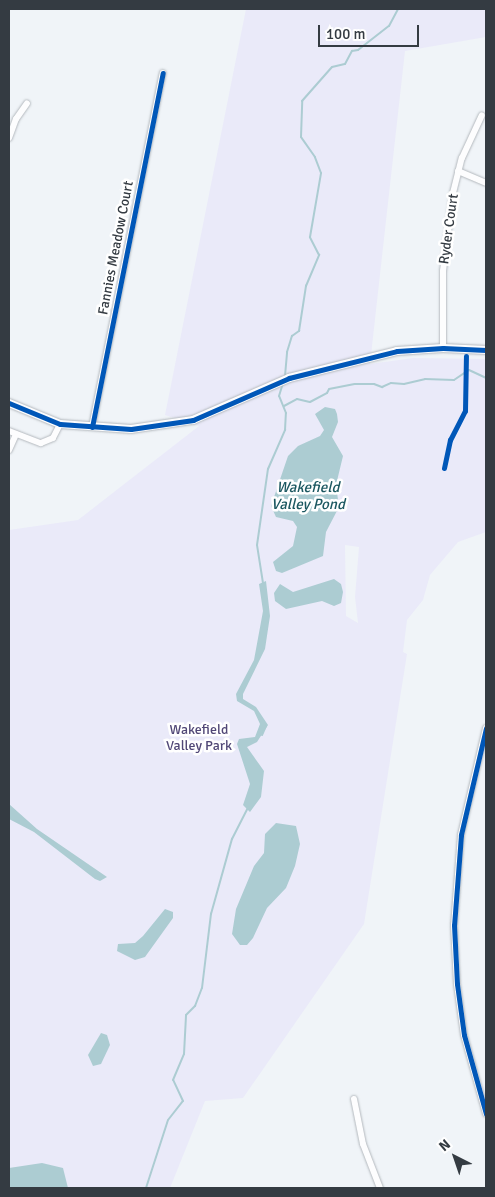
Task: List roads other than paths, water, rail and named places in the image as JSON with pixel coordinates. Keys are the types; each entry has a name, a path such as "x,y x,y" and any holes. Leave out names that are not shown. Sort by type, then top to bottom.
{"street":[{"name":"Fannies Meadow Court","path":"92,427 163,74"},
{"path":"9,138 16,119 27,103"},
{"name":"Ryder Court","path":"443,348 443,270 458,171 482,115"},
{"path":"458,171 486,183"},
{"path":"9,403 60,424 131,429 194,420 289,378 396,351 443,348 486,350"},
{"path":"9,431 46,442 53,438 60,424"},
{"path":"10,450 16,434"},
{"path":"486,728 461,835 454,925 456,977 464,1035 486,1114"},
{"path":"354,1099 363,1144 380,1188"}],"water":[{"name":"Wakefield Valley Pond","path":"325,407 335,409 337,414 338,422 332,437 343,456 336,485 339,507 326,532 323,556 282,573 276,571 273,562 293,546 297,527 293,521 276,517 271,506 288,456 298,446 320,436 324,430 315,414"},
{"path":"334,579 341,584 343,592 341,603 334,606 322,601 286,609 275,601 274,593 280,584 293,592"},
{"path":"266,581 270,616 265,649 243,694 243,699 256,707 268,725 257,742 247,747 264,771 261,797 250,812 243,805 250,784 237,744 239,739 255,737 260,724 254,711 237,701 236,694 254,660 263,611 259,584"},
{"path":"9,804 37,829 107,877 100,881 95,879 34,832 9,819"},
{"path":"276,823 296,826 300,844 295,866 286,888 267,908 253,938 247,945 240,945 232,934 236,909 254,866 264,853 265,834"},
{"path":"165,909 173,912 173,918 145,957 135,960 117,951 118,944 135,943 143,936"},
{"path":"101,1033 107,1035 110,1045 101,1064 93,1066 88,1055"},
{"path":"42,1163 63,1168 68,1188 9,1188 9,1168"}],"waterway":[{"path":"285,376 287,352 292,336 299,331 306,286 319,255 310,237 321,173 315,157 301,137 302,101 332,67 345,64 352,51 358,50 389,26 398,9"},
{"path":"284,406 297,399 310,402 327,393 329,389 355,384 374,384 382,387 391,383 404,384 425,379 454,380 469,370 486,378"},
{"path":"263,583 257,545 268,469 285,430 286,413 279,396 283,383"},
{"path":"262,735 266,726"},
{"path":"146,1188 168,1120 183,1101 173,1080 184,1054 186,1015 195,1006 202,988 211,914 232,839 248,808"}],"park label":[{"name":"Wakefield Valley Park","path":"199,738"}]}
